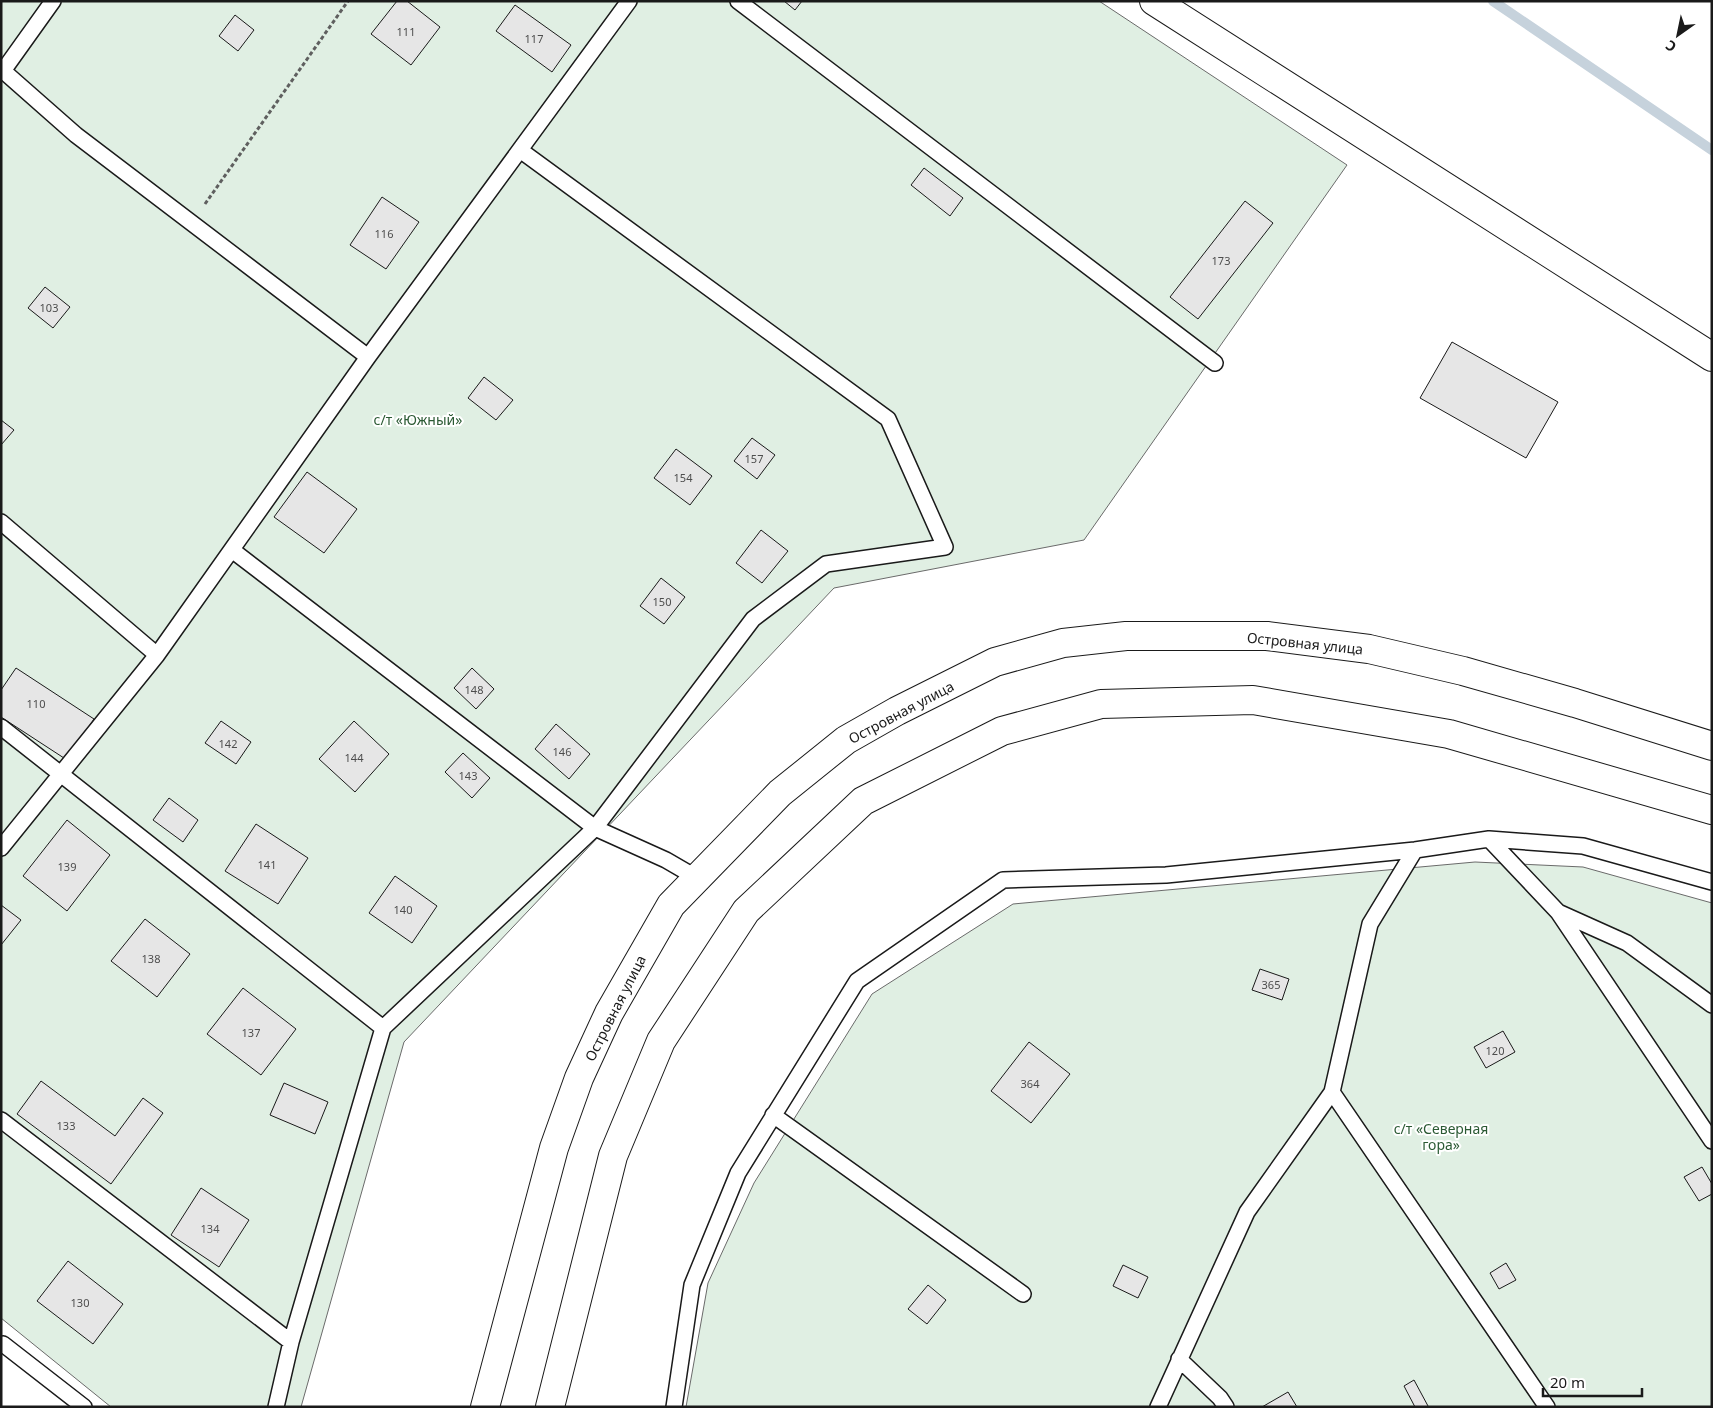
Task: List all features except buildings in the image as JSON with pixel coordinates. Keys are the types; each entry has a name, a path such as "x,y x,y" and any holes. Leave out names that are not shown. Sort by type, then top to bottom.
{"main road":[{"path":"1154,1 1712,356"},
{"name":"Островная улица","path":"486,1407 554,1148 579,1078 609,1013 671,904 780,793 846,740 897,711 995,662 1063,643 1126,636 1267,636 1369,650 1463,671 1575,703 1712,746"},
{"path":"550,1407 613,1156 661,1041 746,911 863,801 1002,731 1101,704 1253,700 1449,734 1712,810"}],"lane":[{"path":"52,1 2,70 76,136 368,357"},
{"path":"1,848 157,655 368,357 629,1"},
{"path":"738,1 1216,362"},
{"path":"276,1407 291,1342 383,1028 595,828 753,619 826,564 945,546 888,419 520,150"},
{"path":"1,522 157,655"},
{"path":"232,550 595,828 666,860 697,878"},
{"path":"1,727 383,1028"},
{"path":"1489,839 1558,912 1712,1141"},
{"path":"674,1407 692,1285 738,1173 773,1115 857,981 1003,880 1166,875 1415,850 1489,839 1583,846 1712,882"},
{"path":"1158,1407 1248,1212 1332,1092 1370,924 1415,850"},
{"path":"1558,912 1627,943 1712,1005"},
{"path":"1332,1092 1547,1407"},
{"path":"773,1115 1023,1294"},
{"path":"1,1120 291,1342"},
{"path":"1,1345 3,1344 84,1407"},
{"path":"1179,1359 1220,1398 1226,1407"}],"path":[{"path":"192,223 348,1"}],"green space":[{"name":"с/т «Южный»","path":"1,1 1099,1 1347,165 1084,540 834,588 404,1042 301,1407 111,1407 1,1318"},
{"name":"с/т «Северная гора»","path":"1475,862 1583,867 1712,903 1712,1407 686,1407 708,1283 754,1183 872,994 1013,904"}],"waterway":[{"path":"1493,1 1712,150"}]}
